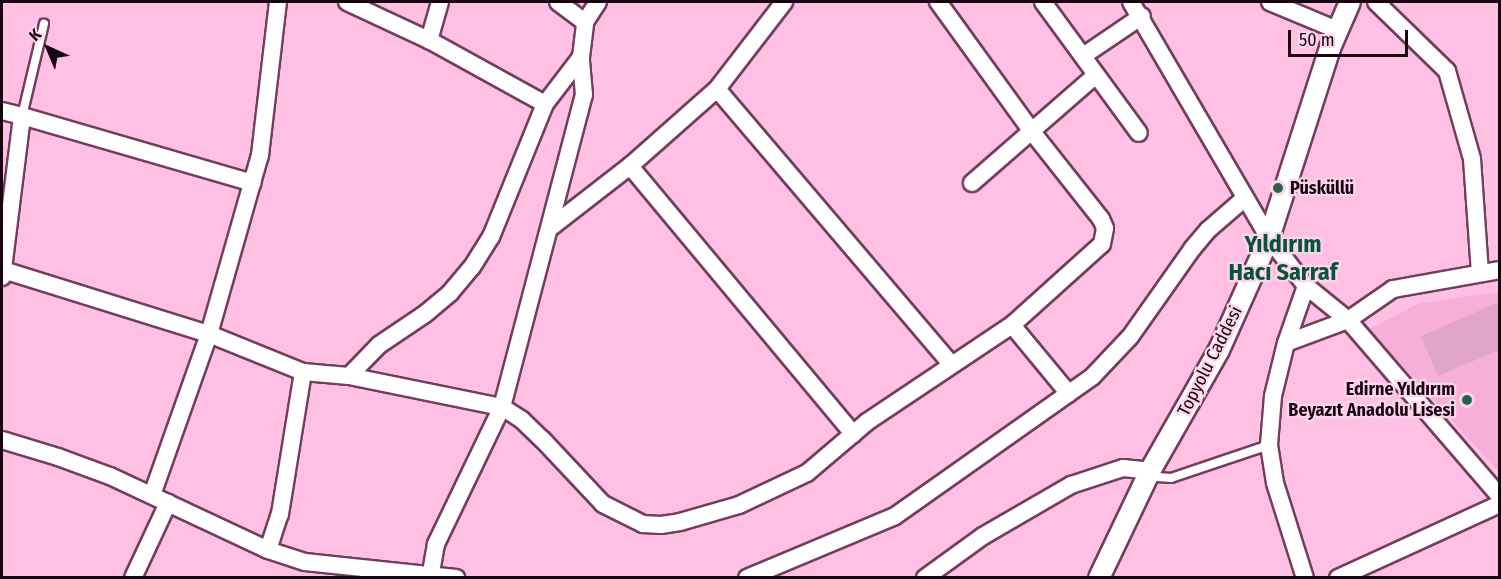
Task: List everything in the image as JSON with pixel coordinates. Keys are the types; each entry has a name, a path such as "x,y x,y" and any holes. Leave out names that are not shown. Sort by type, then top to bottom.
{"street":[{"path":"152,495 209,334 252,183 265,124 278,2"},
{"path":"347,2 429,40 545,104"},
{"path":"429,40 440,2"},
{"path":"558,2 585,22"},
{"path":"430,575 436,544 502,407 584,95 580,57 585,22 598,2"},
{"path":"550,228 630,166 717,89 784,2"},
{"path":"22,116 2,273 209,334 303,372 349,376 502,407 522,420 542,439 603,504 644,524 661,525 739,504 807,473 853,434 951,364 1012,325 1096,252 1105,235 1101,219 1032,131 938,2"},
{"path":"1043,2 1139,133"},
{"path":"1131,2 1142,16 1269,238 1306,286 1348,320 1500,497"},
{"path":"1270,2 1337,30"},
{"name":"Topyolu Caddesi","path":"1099,578 1150,471 1219,350 1269,238 1337,30 1350,2"},
{"path":"1376,2 1447,71 1472,159 1480,273"},
{"path":"1083,56 1142,16"},
{"path":"349,376 379,345 425,314 450,293 472,267 490,237 545,104 580,57"},
{"path":"972,183 1096,75"},
{"path":"717,89 951,364"},
{"path":"2,111 252,183"},
{"path":"630,166 853,434"},
{"path":"747,578 895,516 1069,394 1112,358 1192,249 1208,230 1245,198"},
{"path":"1286,343 1348,320 1393,290 1500,270"},
{"path":"1305,578 1275,483 1269,445 1273,396 1286,343 1306,286"},
{"path":"1012,325 1069,394"},
{"path":"268,550 280,514 303,372"},
{"path":"2,441 58,457 152,495 268,550 304,570 456,578"},
{"path":"925,578 984,536 1071,485 1123,468 1150,471"},
{"path":"133,578 168,502"},
{"path":"1338,578 1500,504"}],"lane":[{"path":"22,116 44,24"},
{"path":"1150,471 1158,477 1172,478 1269,445"}],"shaded area":[{"name":"Edirne Yıldırım Beyazıt Anadolu Lisesi","path":"1499,292 1499,472 1369,329 1420,303"},
{"path":"1499,302 1499,350 1438,376 1421,336"}],"place":[{"name":"Püsküllü","path":"1278,188"},
{"name":"Edirne Yıldırım Beyazıt Anadolu Lisesi","path":"1467,400"}],"district":[{"name":"Yıldırım Hacı Sarraf","path":"1283,259"}]}
